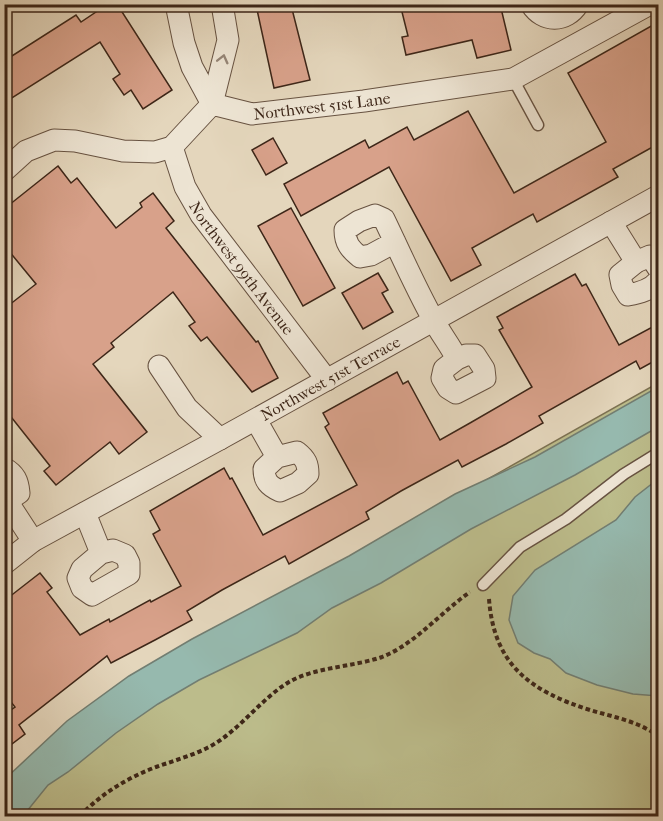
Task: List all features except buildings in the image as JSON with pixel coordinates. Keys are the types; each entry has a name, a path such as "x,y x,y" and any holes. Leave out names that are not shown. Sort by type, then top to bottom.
{"street":[{"path":"176,4 184,43 192,67 212,104"},
{"path":"4,171 26,151 54,140 75,141 123,151 155,152 172,147 212,104 228,40 222,4"},
{"path":"531,4 537,13 545,18 563,18 575,9 586,39"},
{"name":"Northwest 51st Lane","path":"212,104 252,114 364,101 513,79 650,4"},
{"name":"Northwest 99th Avenue","path":"172,147 185,187 201,215 327,380"},
{"name":"Northwest 51st Terrace","path":"4,564 33,541 658,195"},
{"path":"611,222 636,262"},
{"path":"395,242 434,321 447,339 457,359"},
{"path":"658,268 650,256 636,262 620,275 622,285 628,294 639,293 657,284 658,281"},
{"path":"159,366 187,408 220,439"},
{"path":"255,420 277,457"},
{"path":"4,468 13,473 18,483 19,493 6,502 33,541"},
{"path":"85,513 101,553"}],"lane":[{"path":"513,79 538,125"},
{"path":"483,585 520,547 566,519 624,474 658,453"}],"path":[{"path":"80,816 90,805 121,783 208,747 226,736 271,695 291,681 381,657 406,645 443,612 483,585 488,591 490,616 499,645 514,669 537,686 559,697 586,709 647,727 658,736"}],"green space":[{"path":"658,383 658,816 5,816 5,799 424,515"}],"water":[{"path":"658,387 658,427 575,475 471,529 381,583 332,608 297,633 199,680 158,704 48,785 23,816 5,816 5,779 67,721 129,676 192,639 349,556 455,494 535,457"},
{"path":"658,479 658,696 633,694 597,685 566,673 550,659 518,643 509,620 513,596 535,570 616,520 635,497"}]}
